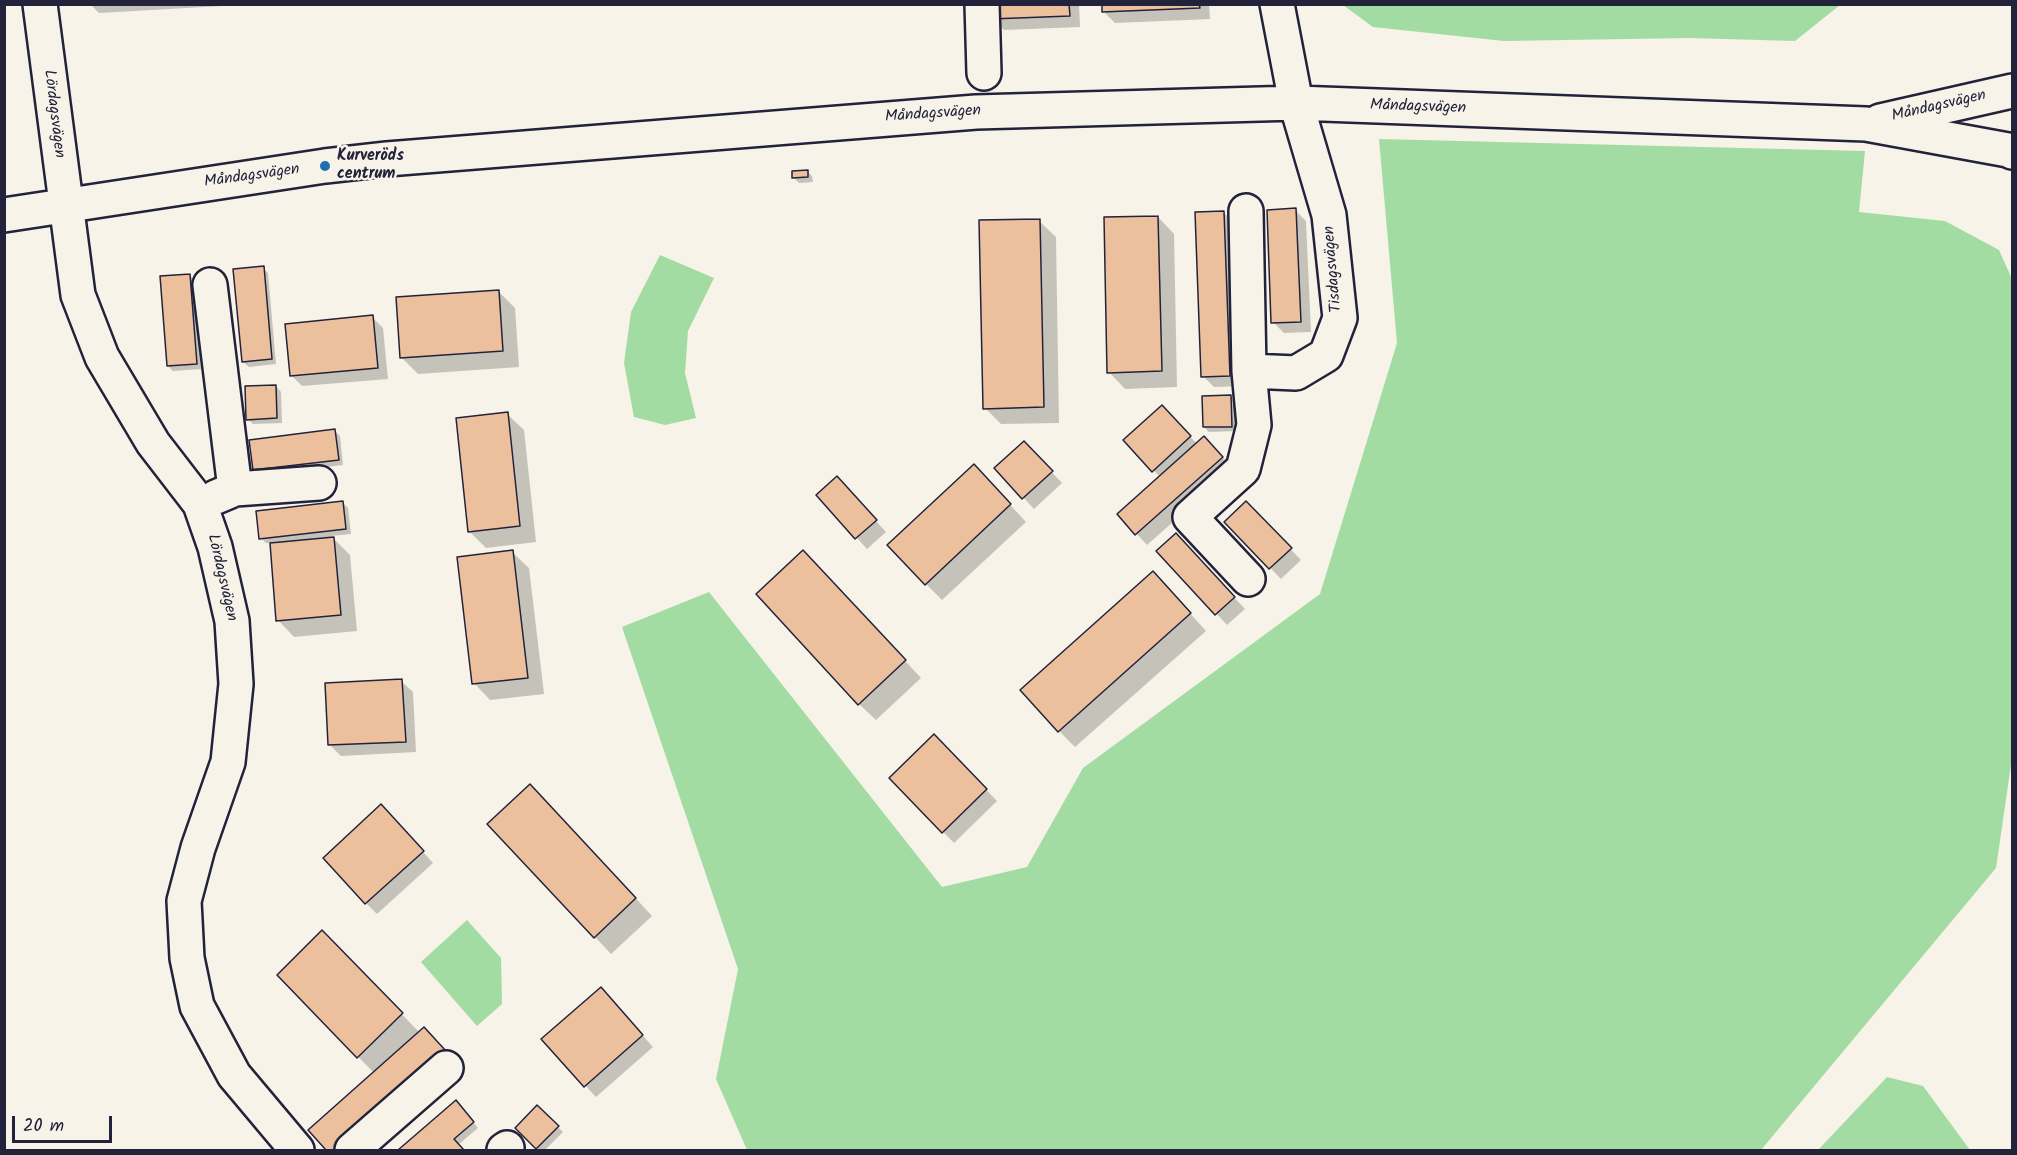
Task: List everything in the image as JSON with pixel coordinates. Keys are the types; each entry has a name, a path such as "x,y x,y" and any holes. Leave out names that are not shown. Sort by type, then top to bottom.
{"street":[{"name":"Lördagsvägen","path":"40,4 78,295 102,357 153,443 200,504 215,547 232,621 236,684 228,762 198,848 184,901 187,958 197,1006 234,1075 297,1150"},
{"path":"982,4 984,73"},
{"name":"Tisdagsvägen","path":"1249,371 1296,373 1326,355 1340,318 1329,215 1296,103 1277,4"},
{"name":"Måndagsvägen","path":"1866,124 2013,91"},
{"name":"Måndagsvägen","path":"4,215 325,166 387,159 976,112 1296,103 1866,124 2013,152"},
{"path":"1246,212 1249,371 1254,425 1243,469 1190,517 1248,579"},
{"path":"210,285 235,489"},
{"path":"200,504 235,489 319,483"},
{"path":"352,1150 446,1068"}],"green space":[{"path":"1343,5 1840,5 1795,41 1689,38 1504,41 1373,27"},
{"path":"1379,139 1865,151 1859,212 1945,221 1999,250 2012,279 2012,758 1996,868 1761,1150 747,1150 716,1079 738,969 622,627 709,592 942,887 1027,867 1083,768 1320,594 1397,343"},
{"path":"660,255 714,278 688,331 685,373 696,418 665,425 634,417 624,363 631,312"},
{"path":"467,920 501,958 502,1004 477,1026 421,962"},
{"path":"1887,1077 1923,1086 1970,1150 1818,1150"}],"building":[{"path":"991,4 1069,4 1070,16 991,19"},
{"path":"1102,4 1199,4 1200,8 1102,12"},
{"path":"808,170 808,177 792,178 792,171"},
{"path":"1296,208 1301,322 1271,323 1267,210"},
{"path":"1224,211 1230,376 1201,377 1195,212"},
{"path":"1158,216 1162,371 1107,373 1104,217"},
{"path":"1040,219 1044,407 983,409 979,220"},
{"path":"264,266 272,359 242,362 233,269"},
{"path":"190,274 197,364 167,366 160,276"},
{"path":"499,290 503,351 400,358 396,297"},
{"path":"373,315 378,368 290,376 285,324"},
{"path":"276,385 277,418 246,420 245,386"},
{"path":"1231,395 1232,427 1203,427 1202,396"},
{"path":"1162,405 1191,436 1152,472 1123,440"},
{"path":"508,412 520,526 468,532 456,418"},
{"path":"335,429 339,460 253,470 249,440"},
{"path":"1204,436 1223,457 1135,535 1117,514"},
{"path":"1024,441 1053,471 1022,499 994,468"},
{"path":"974,464 1011,504 925,585 887,545"},
{"path":"837,476 877,520 855,539 816,495"},
{"path":"343,501 346,529 259,539 256,511"},
{"path":"1246,501 1292,548 1269,569 1224,522"},
{"path":"1176,533 1235,597 1215,615 1156,551"},
{"path":"334,537 341,615 276,621 270,543"},
{"path":"513,550 528,678 472,684 457,557"},
{"path":"803,550 906,660 858,705 756,594"},
{"path":"1153,571 1191,613 1058,732 1020,690"},
{"path":"402,679 406,742 328,745 325,683"},
{"path":"934,734 987,789 942,833 889,778"},
{"path":"530,784 636,898 594,938 487,824"},
{"path":"381,804 424,851 365,904 323,858"},
{"path":"322,930 403,1013 357,1058 277,975"},
{"path":"601,987 643,1035 584,1087 541,1039"},
{"path":"424,1027 446,1051 335,1150 326,1150 308,1130"},
{"path":"456,1100 474,1122 454,1139 464,1150 398,1150"},
{"path":"537,1105 559,1126 536,1149 515,1128"}],"place":[{"name":"Kurveröds centrum","path":"325,166"}]}
